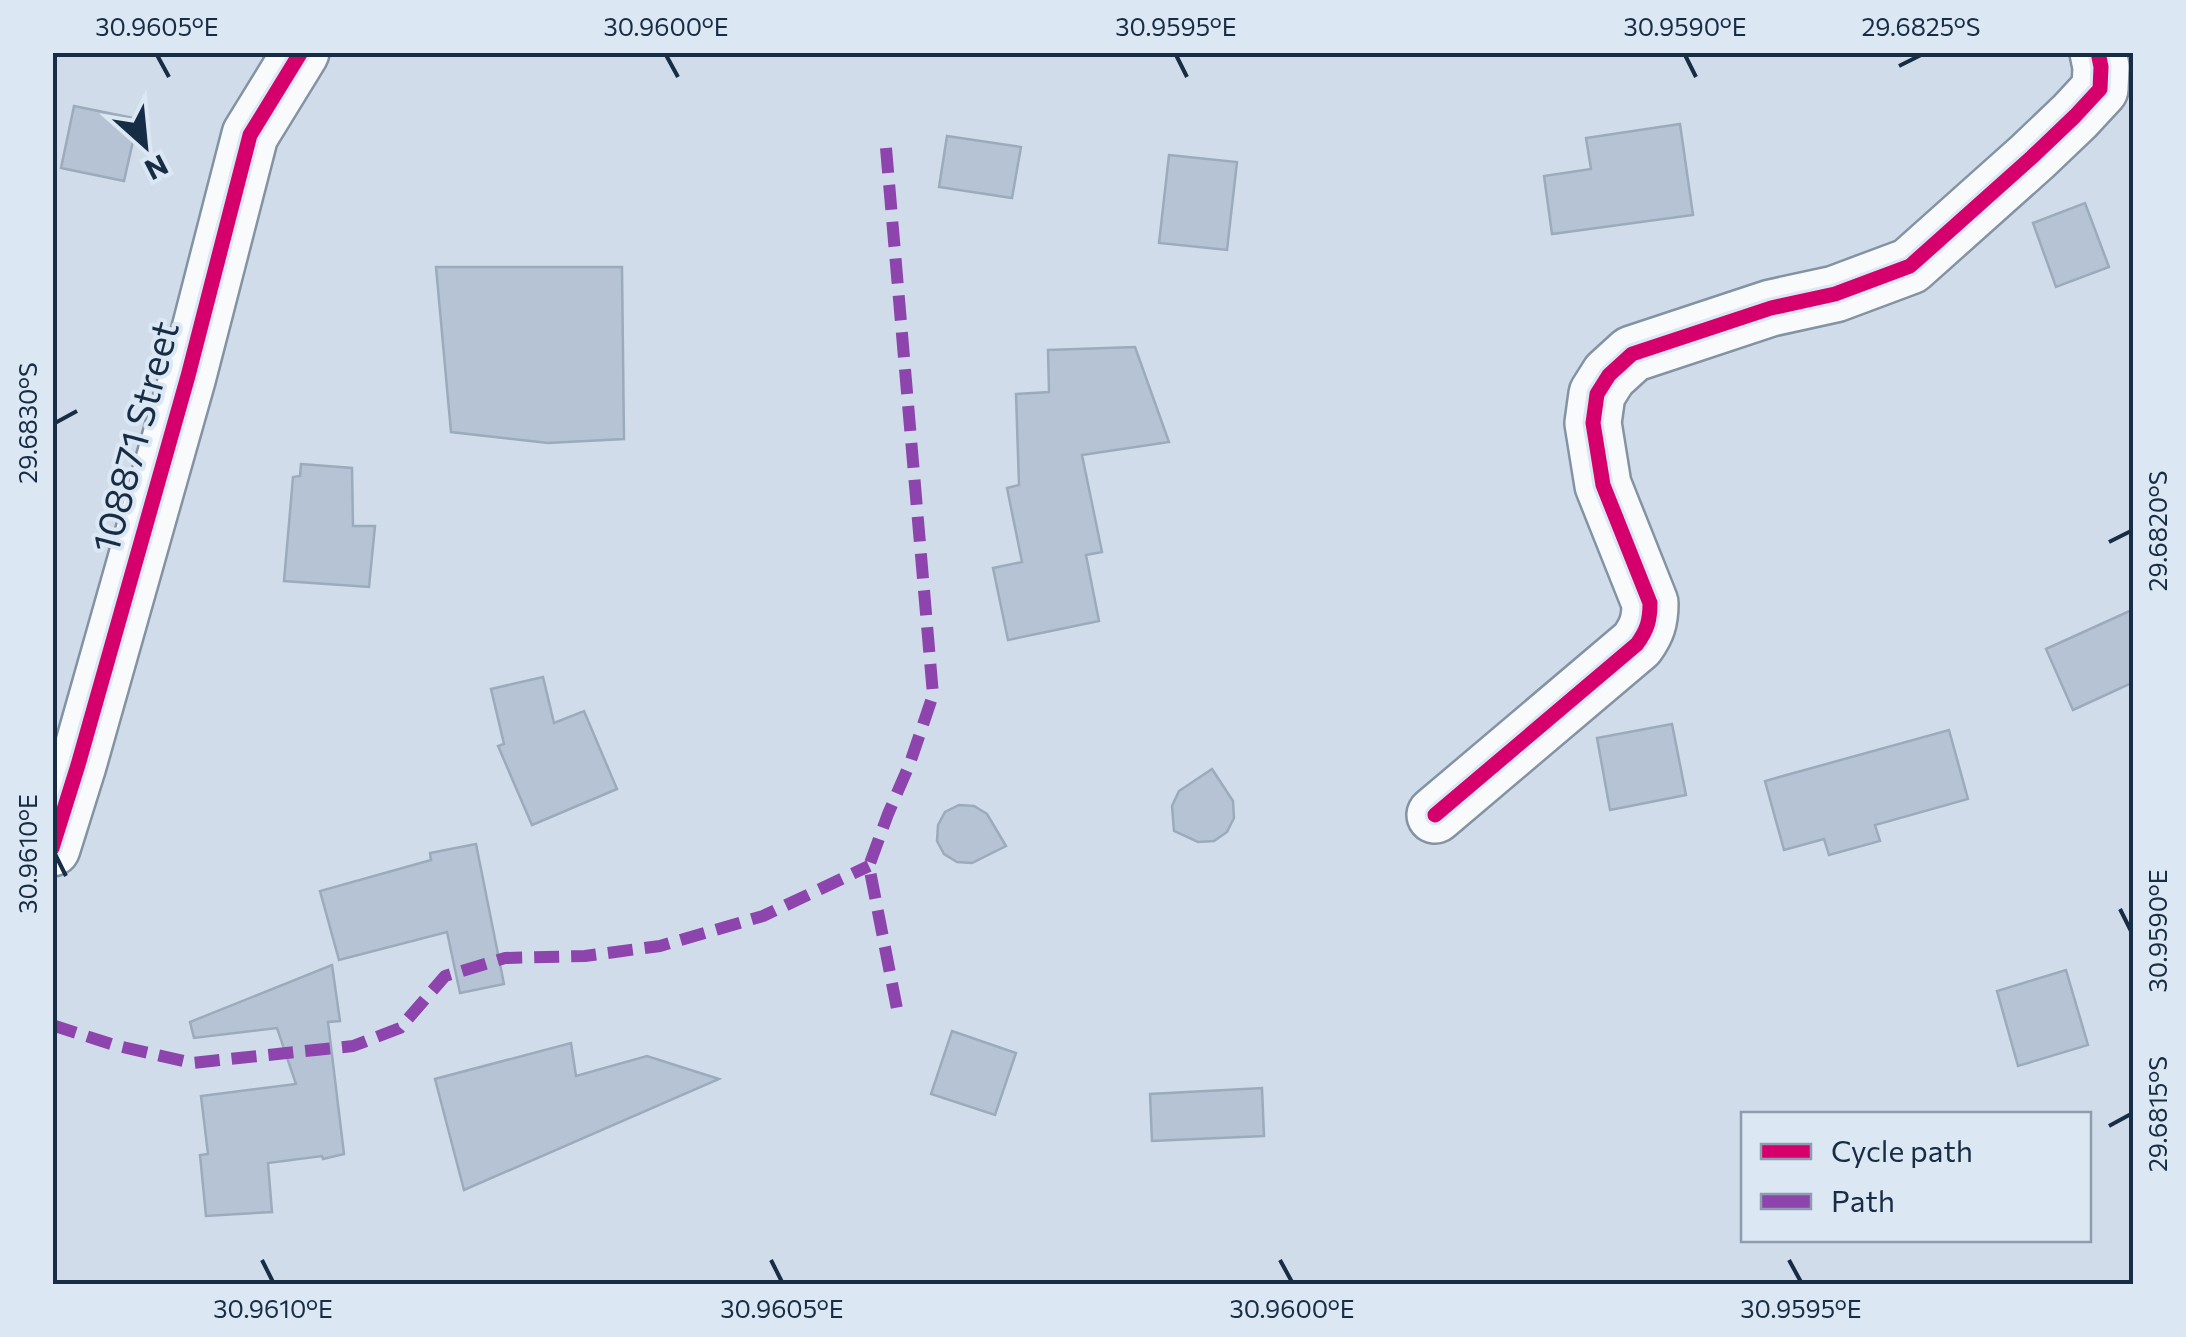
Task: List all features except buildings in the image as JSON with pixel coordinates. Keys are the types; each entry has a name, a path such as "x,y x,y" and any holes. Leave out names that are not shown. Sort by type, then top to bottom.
{"street":[{"name":"108871 Street","path":"52,848 65,763 188,376 250,134 301,52"},
{"path":"1435,814 1637,644 1650,621 1650,604 1604,485 1593,423 1597,394 1609,375 1632,354 1771,308 1835,294 1910,266 2061,130 2100,89 2098,52"}],"marked path":[{"path":"886,148 933,695 869,866 899,1019"},
{"path":"52,1025 114,1045 192,1063 353,1046 400,1028 445,976 505,958 585,956 660,946 763,916 869,866"}],"cycle path":[{"path":"52,848 188,376 250,135 301,52"},
{"path":"1435,815 1637,644 1646,630 1650,603 1603,485 1593,423 1597,394 1609,375 1632,354 1771,308 1835,294 1910,266 2032,157 2100,89 2098,52"}]}
